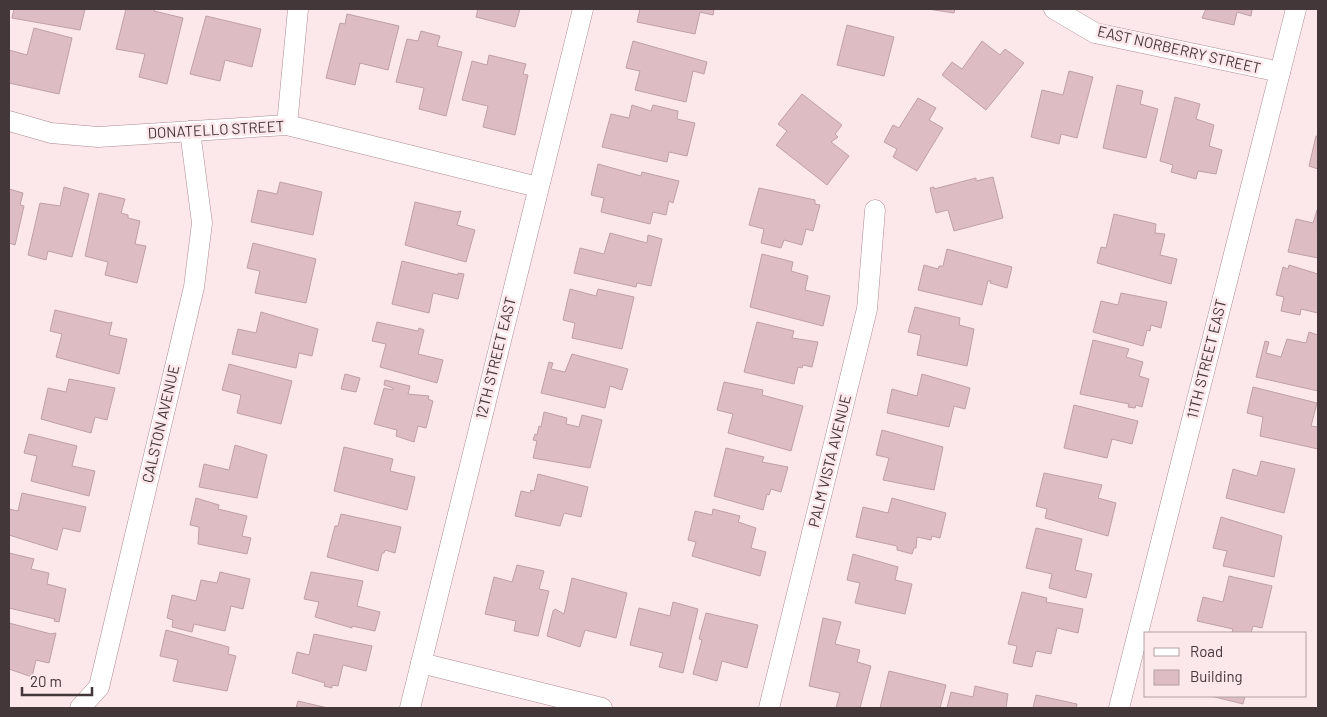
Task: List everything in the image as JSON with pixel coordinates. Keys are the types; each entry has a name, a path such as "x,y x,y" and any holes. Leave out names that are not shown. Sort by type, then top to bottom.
{"street":[{"path":"287,125 298,9"},
{"name":"12TH STREET EAST","path":"410,708 583,9"},
{"name":"EAST NORBERRY STREET","path":"1054,9 1095,33 1280,72"},
{"name":"11TH STREET EAST","path":"1119,708 1296,9"},
{"name":"DONATELLO STREET","path":"9,121 51,133 98,137 287,125 538,187"},
{"name":"CALSTON AVENUE","path":"80,708 99,687 194,287 202,223 190,131"},
{"name":"PALM VISTA AVENUE","path":"769,708 867,309 875,210"},
{"path":"421,663 602,708"}],"building":[{"path":"14,9 85,9 80,30 12,18"},
{"path":"126,9 155,9 154,11 183,18 167,84 139,77 145,54 116,49"},
{"path":"478,9 520,9 515,27 476,17"},
{"path":"640,9 714,9 713,15 700,12 695,34 637,22"},
{"path":"928,9 955,9 954,13"},
{"path":"1206,9 1252,10 1251,16 1237,12 1234,25 1202,18"},
{"path":"347,14 399,26 388,70 360,63 355,85 326,78 340,23 345,24"},
{"path":"206,16 261,29 252,67 225,60 220,81 190,74"},
{"path":"847,25 894,37 884,76 837,65"},
{"path":"34,28 72,38 59,94 9,83 9,50 27,55"},
{"path":"421,31 440,36 437,46 462,52 446,116 419,109 424,88 396,82 407,39 418,41"},
{"path":"633,41 707,62 704,74 693,71 686,102 635,90 640,71 626,68"},
{"path":"982,41 1000,55 1005,49 1024,63 986,110 942,75 952,62 962,69"},
{"path":"489,55 526,64 523,74 528,75 515,135 483,127 488,106 462,100 472,61 487,65"},
{"path":"1069,71 1093,77 1077,138 1061,134 1059,144 1031,137 1042,90 1063,95"},
{"path":"1117,85 1143,91 1140,104 1158,109 1146,158 1103,148"},
{"path":"802,94 842,125 835,134 838,137 831,142 849,156 827,185 776,145 787,131 778,124"},
{"path":"1175,97 1200,104 1196,119 1214,125 1209,146 1222,150 1216,174 1198,171 1196,179 1171,172 1173,165 1160,161"},
{"path":"918,98 936,108 929,120 943,128 917,171 893,157 897,149 884,142 893,125 899,128"},
{"path":"632,105 651,111 653,105 678,111 677,119 695,123 687,156 669,152 667,162 602,147 611,114 629,118"},
{"path":"1316,136 1318,136 1318,169 1309,166"},
{"path":"598,164 641,176 642,172 679,181 673,203 669,201 666,215 653,212 650,224 601,212 604,198 591,195"},
{"path":"993,177 1003,218 954,231 948,210 936,213 930,188 934,187 934,189 976,178 976,181"},
{"path":"280,182 322,192 313,235 251,222 258,190 277,194"},
{"path":"64,187 89,194 72,257 48,251 46,260 28,255 40,203 60,206"},
{"path":"759,188 815,200 815,204 820,205 813,231 806,229 802,245 784,240 781,248 761,243 764,229 749,225"},
{"path":"9,189 23,193 20,205 24,206 15,245 9,243"},
{"path":"99,193 125,199 121,213 128,215 128,218 140,221 135,244 146,246 137,283 105,275 108,262 85,256"},
{"path":"415,202 457,212 461,211 457,225 475,230 466,262 405,245"},
{"path":"1317,210 1318,258 1288,252 1296,219 1313,223"},
{"path":"1114,214 1156,224 1155,233 1165,234 1160,255 1177,259 1171,284 1097,263 1101,247 1106,248"},
{"path":"610,233 647,243 648,235 662,239 651,286 637,283 636,287 574,273 580,248 604,254"},
{"path":"253,243 316,259 306,303 255,293 260,271 247,268"},
{"path":"947,249 1012,267 1007,288 988,281 982,305 918,290 924,265 938,269 939,266 943,266"},
{"path":"762,254 793,262 791,271 808,276 805,290 830,296 823,326 750,307"},
{"path":"402,261 458,275 458,273 464,274 458,299 433,293 429,313 392,304"},
{"path":"1289,265 1318,274 1318,313 1301,309 1300,315 1281,311 1284,297 1276,295 1283,267 1288,269"},
{"path":"570,289 596,296 598,289 634,297 622,349 572,338 575,323 563,320"},
{"path":"1121,293 1167,302 1161,328 1151,325 1150,331 1147,330 1143,346 1093,332 1101,301 1118,305"},
{"path":"915,307 960,318 959,325 974,329 967,366 917,355 921,335 908,332"},
{"path":"55,310 109,323 112,322 109,335 127,339 119,374 56,357 62,334 50,331"},
{"path":"261,312 318,329 312,356 299,353 296,368 232,354 238,329 256,333"},
{"path":"377,322 418,331 419,328 424,330 418,354 443,360 437,383 380,367 386,344 372,341"},
{"path":"757,322 794,331 792,338 818,342 812,367 803,365 802,368 798,367 794,384 744,372"},
{"path":"1309,332 1318,335 1318,391 1256,377 1265,341 1269,342 1266,353 1281,357 1287,339 1306,343"},
{"path":"1093,340 1129,349 1126,357 1143,362 1139,376 1149,379 1142,407 1136,405 1135,408 1128,407 1129,404 1080,394"},
{"path":"572,354 628,369 622,390 610,386 605,408 541,393 549,362 553,363 551,369 565,372"},
{"path":"229,364 292,381 281,424 237,413 241,395 222,390"},
{"path":"345,374 360,378 356,392 341,389"},
{"path":"922,374 970,388 965,409 954,406 949,427 887,413 892,389 917,396"},
{"path":"69,379 115,388 107,420 95,417 91,433 41,419 48,388 66,392"},
{"path":"385,380 410,386 408,394 429,396 428,399 433,401 426,428 418,426 414,442 396,436 397,430 374,424 384,388 393,390 393,388 384,385"},
{"path":"724,382 763,390 762,395 803,406 791,451 728,433 733,414 717,410"},
{"path":"1253,387 1317,403 1311,426 1318,427 1318,449 1260,436 1263,417 1247,413"},
{"path":"1074,405 1138,421 1132,444 1112,439 1107,458 1064,448"},
{"path":"544,412 567,418 566,424 579,427 582,415 602,420 590,468 533,458 537,441 533,440 535,434 537,435 539,426 541,427"},
{"path":"882,430 943,447 934,490 883,480 889,458 876,455"},
{"path":"29,434 77,446 72,466 95,471 89,496 31,481 37,456 24,453"},
{"path":"235,445 267,455 257,498 199,487 204,464 229,470"},
{"path":"344,447 393,459 390,471 415,477 407,510 334,491"},
{"path":"726,448 764,457 762,462 788,467 781,492 771,489 769,495 767,494 763,510 714,496"},
{"path":"1261,461 1295,469 1284,513 1226,498 1233,469 1257,476"},
{"path":"1044,473 1102,485 1098,498 1116,503 1108,536 1045,518 1047,509 1036,506"},
{"path":"538,474 588,487 581,517 564,513 560,526 515,516 521,491 530,493 531,490 534,491"},
{"path":"22,493 86,507 80,532 63,528 57,550 9,535 9,509 18,511"},
{"path":"196,498 219,505 218,509 247,516 242,536 251,538 247,554 198,544 199,527 190,525"},
{"path":"892,498 946,513 940,538 932,536 931,540 917,537 916,548 914,548 912,554 897,550 897,546 856,537 863,507 888,513"},
{"path":"713,509 740,516 738,522 756,528 751,548 766,552 760,576 692,556 696,542 688,540 695,511 712,515"},
{"path":"341,514 401,527 395,553 385,550 382,553 378,571 327,557 335,526 338,526"},
{"path":"1221,517 1282,536 1274,577 1223,566 1227,551 1213,548"},
{"path":"1036,528 1082,539 1075,570 1092,574 1086,598 1049,588 1052,574 1026,568"},
{"path":"9,553 34,559 31,569 49,573 47,584 66,589 59,622 54,621 55,619 9,608"},
{"path":"853,554 898,567 895,580 912,584 905,614 855,603 860,583 847,580"},
{"path":"517,565 544,571 539,589 549,591 538,636 514,631 516,621 485,614 494,577 512,582"},
{"path":"220,572 250,579 243,609 231,606 225,631 194,624 192,632 172,627 173,620 167,618 172,595 196,601 201,580 217,583"},
{"path":"311,572 363,581 357,606 380,612 375,631 352,626 352,628 315,617 319,602 304,599"},
{"path":"1229,576 1272,586 1262,628 1253,626 1251,632 1232,632 1233,629 1197,621 1203,597 1223,602"},
{"path":"572,578 627,593 616,638 585,630 580,647 547,636 553,611 555,609 564,614"},
{"path":"1022,592 1047,598 1046,602 1083,609 1078,633 1057,628 1051,654 1036,651 1032,667 1013,663 1017,646 1008,644"},
{"path":"673,602 698,609 683,673 659,667 663,653 630,645 639,608 670,616"},
{"path":"706,613 758,625 747,668 722,661 717,681 693,674 702,640 699,639"},
{"path":"823,618 841,622 835,644 860,650 857,662 871,666 860,708 836,708 840,693 809,686"},
{"path":"9,623 51,634 56,633 49,663 36,660 32,677 9,669"},
{"path":"166,630 229,647 228,654 236,656 227,691 173,681 178,660 160,656"},
{"path":"314,634 372,646 366,671 343,665 338,686 332,685 332,688 324,686 325,683 292,673 297,652 309,655"},
{"path":"889,671 946,685 940,708 880,708"},
{"path":"975,686 1008,694 1006,708 947,708 951,692 973,697"},
{"path":"1036,695 1077,704 1076,708 1033,708"},
{"path":"1215,697 1245,697 1243,704"},
{"path":"298,701 328,708 296,708"}]}
